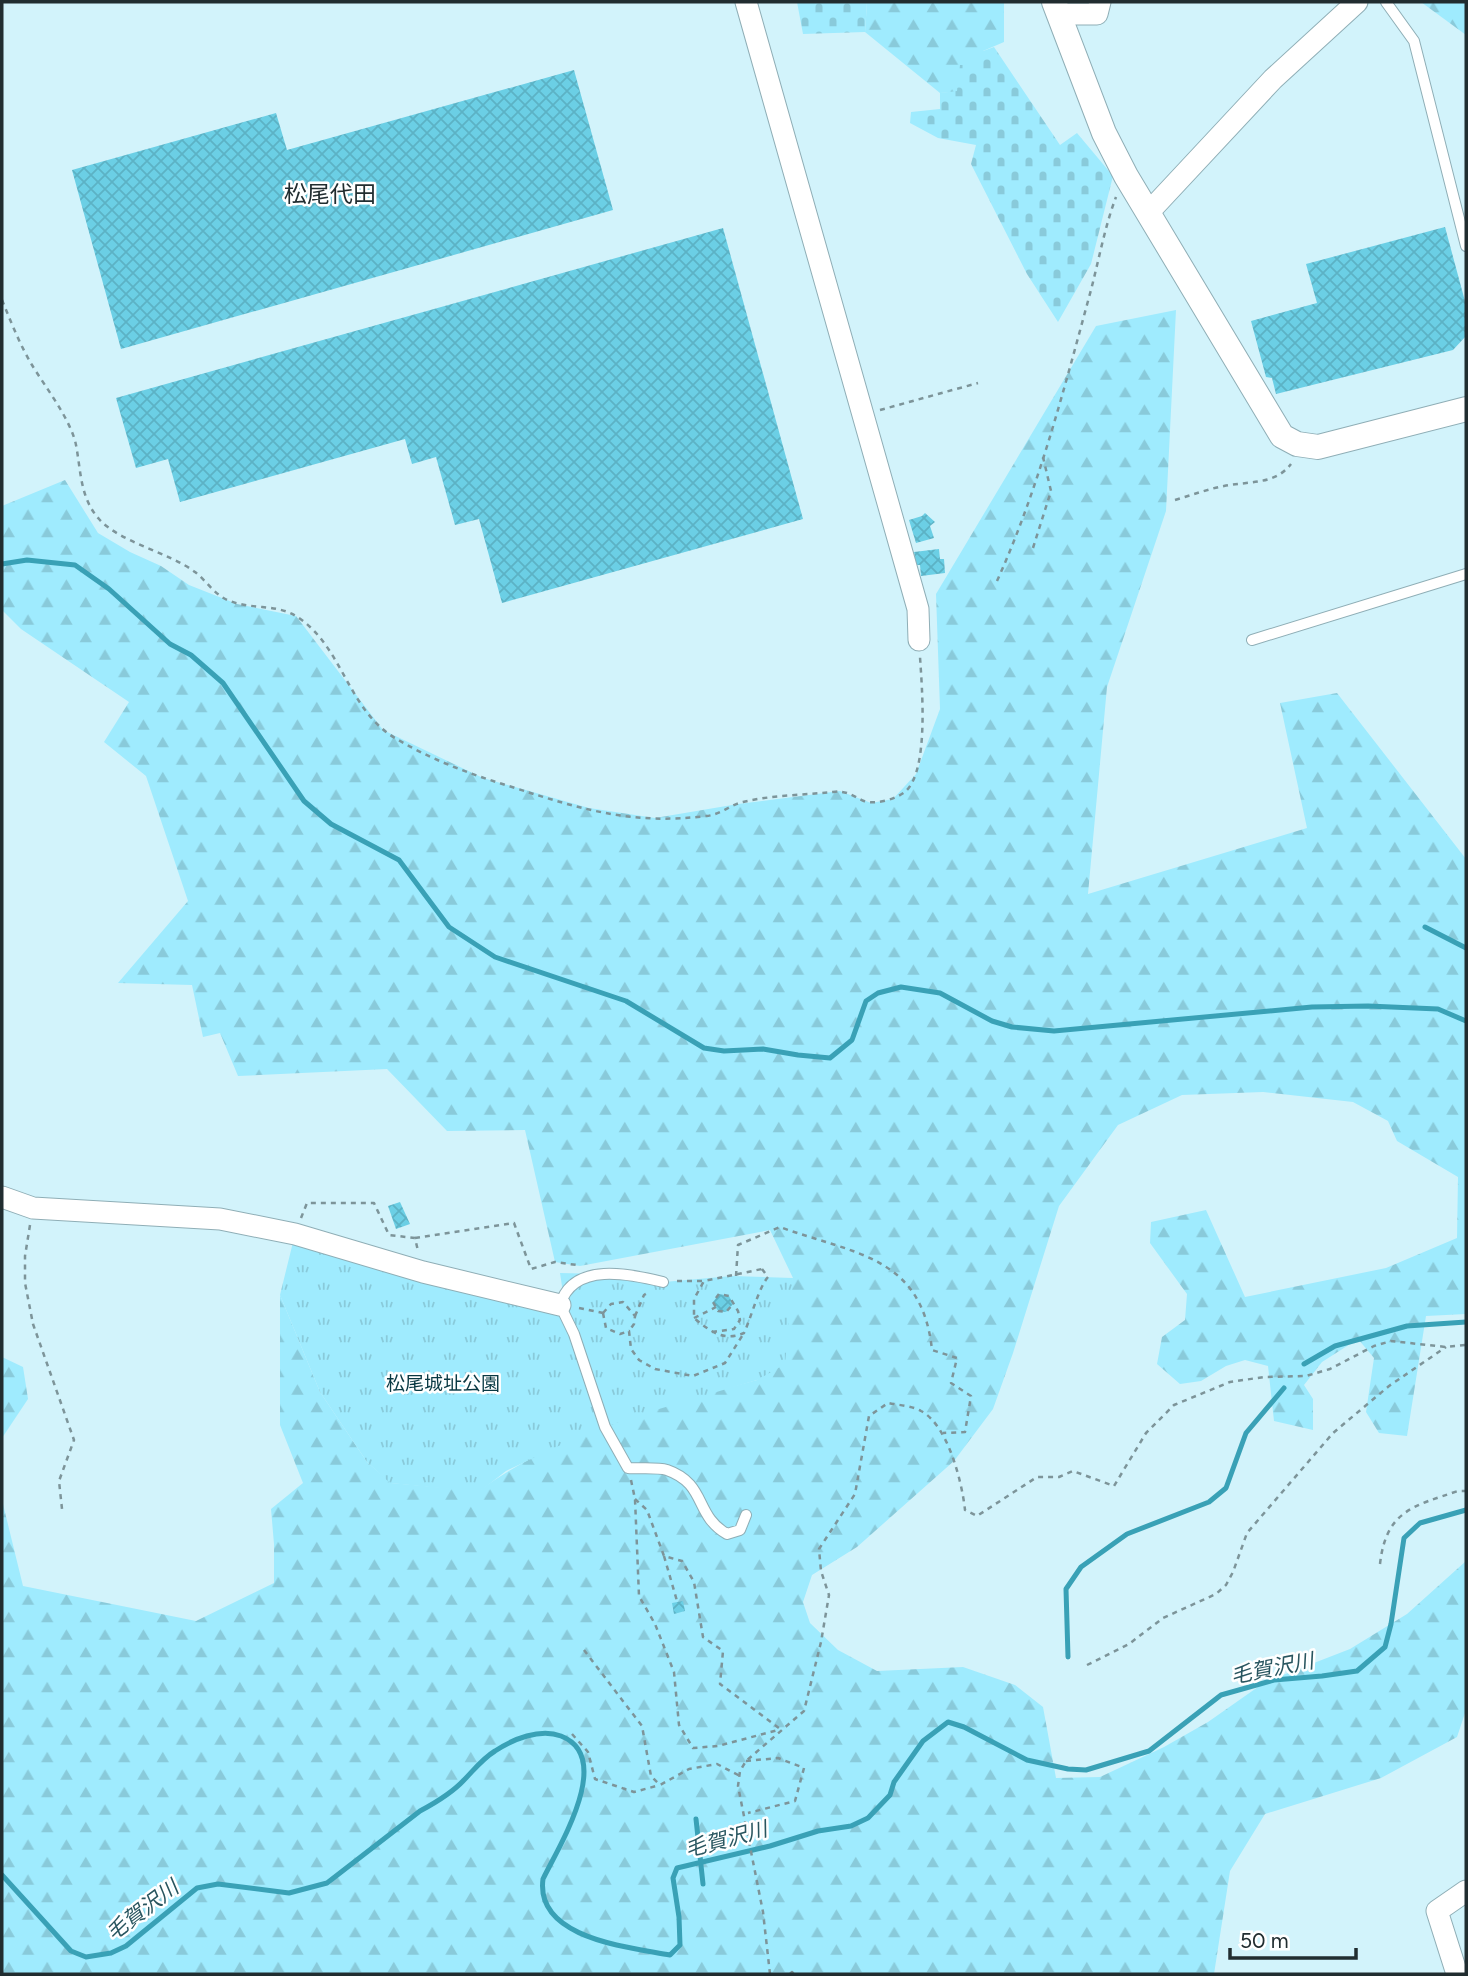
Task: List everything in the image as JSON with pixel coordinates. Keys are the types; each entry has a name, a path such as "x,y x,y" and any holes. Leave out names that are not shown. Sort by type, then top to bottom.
{"street":[{"path":"746,2 918,609 919,640"},
{"path":"1056,8 1097,15 1100,2"},
{"path":"1148,213 1273,79 1357,2"},
{"path":"1056,8 1104,133 1128,180 1282,436 1297,444 1318,447 1466,409"},
{"path":"2,1197 33,1208 220,1219 295,1234 423,1272 560,1305"},
{"path":"1457,1974 1437,1911 1466,1891"}],"lane":[{"path":"1387,2 1414,41 1466,246"},
{"path":"1252,640 1466,574"},
{"path":"663,1282 634,1275 604,1273 571,1284 563,1293 560,1305 574,1334 605,1427 628,1468 665,1469 688,1482 699,1497 706,1517 716,1528 727,1534 740,1530 746,1515"}],"path":[{"path":"997,581 1018,535 1043,457 1115,198 1128,180"},
{"path":"2,300 29,360 71,430 81,482 90,506 101,521 119,534 194,571 228,601 271,607 296,616 329,650 362,708 383,730 412,748 461,771 583,810 639,819 709,816 744,802 840,791 871,803 893,799 907,790 916,774 923,740 919,640"},
{"path":"863,415 978,383"},
{"path":"1175,500 1226,486 1267,481 1281,475 1291,466 1297,444"},
{"path":"1033,548 1051,491 1043,457"},
{"path":"295,1234 307,1203 374,1203 389,1235 415,1238 514,1223 531,1269 555,1262 580,1266 583,1278"},
{"path":"33,1208 25,1256 25,1283 33,1324 74,1440 59,1481 62,1509"},
{"path":"736,1276 738,1245 780,1227 869,1256 902,1277 919,1299 930,1325 932,1350 957,1358 951,1383 971,1396 965,1432 942,1433"},
{"path":"415,1238 423,1272"},
{"path":"629,1331 631,1349 639,1360 655,1369 693,1376 725,1363 744,1333 757,1303 761,1285 768,1277 762,1269 704,1281 694,1298 694,1318"},
{"path":"712,1332 734,1329 740,1320 733,1304 729,1296 719,1294 713,1302 718,1311 726,1312 733,1304"},
{"path":"623,1302 635,1316 634,1324 629,1331 620,1334 606,1328 603,1313 611,1304 623,1302"},
{"path":"560,1305 603,1313"},
{"path":"694,1318 716,1307"},
{"path":"694,1318 723,1337 744,1333"},
{"path":"770,1974 763,1912 738,1786 746,1761 804,1711 830,1595 821,1572 820,1549 855,1494 869,1416 888,1403 922,1411 942,1433 952,1455 965,1510 977,1516 1037,1477 1059,1477 1073,1471 1114,1486 1146,1433 1174,1405 1230,1382 1264,1377 1306,1376 1330,1369 1374,1346 1391,1341 1446,1347 1466,1345"},
{"path":"1087,1665 1129,1644 1163,1618 1216,1594 1226,1585 1233,1572 1247,1533 1333,1433 1389,1386 1446,1347"},
{"path":"628,1468 635,1499 639,1596 655,1624 674,1672 679,1725 693,1748 718,1746 782,1730"},
{"path":"1380,1564 1382,1549 1392,1523 1410,1509 1425,1502 1466,1491"},
{"path":"635,1499 647,1510 677,1601"},
{"path":"664,1556 682,1561 694,1582 703,1637 723,1651 720,1684 782,1730"},
{"path":"584,1650 642,1726 651,1776 660,1786"},
{"path":"572,1734 588,1752 595,1779 634,1792 660,1786 690,1769 717,1764 740,1776"},
{"path":"746,1761 778,1758 804,1768 795,1801 748,1813"}],"green space":[{"path":"797,2 867,2 865,32 803,34"},
{"path":"867,2 1004,2 1004,42 983,51 983,65 957,92 940,93 865,32"},
{"path":"1421,2 1466,2 1466,35"},
{"path":"994,47 1060,145 1077,133 1113,176 1091,264 1058,322 1027,274 971,164 976,145 938,138 910,123 911,112 940,109 940,93 957,91 960,65 983,65 983,51"},
{"path":"1176,310 1166,511 1107,687 1088,894 1307,828 1280,703 1337,693 1466,859 1466,1314 1426,1316 1407,1436 1379,1433 1366,1412 1374,1358 1358,1339 1322,1362 1304,1385 1313,1399 1313,1430 1274,1421 1268,1366 1245,1360 1226,1366 1201,1381 1180,1384 1157,1364 1162,1337 1185,1320 1187,1294 1150,1243 1151,1222 1206,1210 1245,1297 1386,1268 1457,1238 1458,1177 1397,1141 1388,1121 1353,1102 1263,1092 1182,1095 1118,1125 1059,1206 993,1409 954,1461 857,1547 812,1575 803,1602 810,1623 838,1650 877,1671 963,1667 1015,1685 1043,1707 1056,1778 1100,1777 1164,1747 1208,1722 1265,1682 1350,1649 1407,1614 1466,1561 1466,1710 1457,1737 1381,1778 1265,1814 1230,1871 1214,1974 2,1974 2,1500 23,1586 196,1621 274,1583 271,1509 303,1483 280,1425 280,1295 320,1392 367,1462 391,1483 479,1491 543,1452 612,1423 757,1380 793,1278 770,1230 580,1266 555,1262 525,1130 447,1131 387,1069 238,1076 220,1033 203,1037 192,985 118,983 188,901 146,776 104,742 129,702 21,629 2,610 2,506 65,480 98,533 161,566 189,585 237,604 296,616 383,730 483,778 589,808 655,818 840,791 871,803 893,799 916,774 940,709 936,594 1096,326"},
{"name":"松尾城址公園","path":"295,1234 559,1304 563,1293 560,1273 604,1274 664,1282 732,1276 793,1278 785,1364 757,1380 632,1417 565,1443 506,1471 479,1492 390,1483 367,1462 320,1392 280,1295"},
{"path":"2,1357 23,1367 28,1399 2,1438"}],"building":[{"path":"574,70 613,210 121,349 72,170 276,113 287,150"},
{"path":"1445,227 1466,305 1466,336 1453,350 1276,394 1272,378 1266,377 1251,321 1317,303 1306,264"},
{"path":"723,228 803,519 502,603 479,519 455,525 436,457 412,464 405,439 180,502 168,459 136,468 116,398"},
{"path":"925,513 935,522 930,526 934,538 916,543 909,520"},
{"path":"939,549 940,559 944,559 945,573 921,576 920,565 916,565 914,552"},
{"path":"400,1202 410,1224 396,1229 388,1206"},
{"path":"719,1294 729,1296 733,1304 726,1312 718,1311 713,1302"},
{"path":"683,1601 685,1611 674,1614 672,1603"}],"waterway":[{"path":"2,564 27,560 75,565 109,589 170,644 191,655 223,683 304,801 331,824 399,860 449,927 495,957 626,1001 704,1048 724,1051 763,1049 830,1058 852,1040 866,1001 878,993 901,987 940,993 992,1021 1012,1027 1054,1031 1312,1007 1438,1009 1466,1021"},
{"path":"1425,927 1466,948"},
{"path":"1304,1364 1335,1346 1407,1326 1466,1322"},
{"path":"1068,1657 1066,1589 1081,1567 1127,1534 1209,1502 1226,1488 1246,1433 1284,1388"},
{"name":"毛賀沢川","path":"2,1875 71,1951 86,1957 111,1953 126,1946 197,1888 218,1884 289,1893 327,1883 420,1811 454,1789 495,1751 527,1736 553,1734 561,1736 576,1747 583,1763 583,1782 570,1825 543,1879 544,1899 554,1915 588,1937 670,1955 680,1945 673,1878 677,1868 770,1846 818,1831 851,1826 868,1818 890,1795 894,1782 923,1741 948,1722 964,1727 1027,1760 1086,1770 1149,1751 1221,1695 1274,1680 1357,1671 1385,1647 1404,1538 1420,1523 1466,1510"},
{"path":"696,1819 703,1884"}],"district":[{"name":"松尾代田","path":"330,194"}]}
